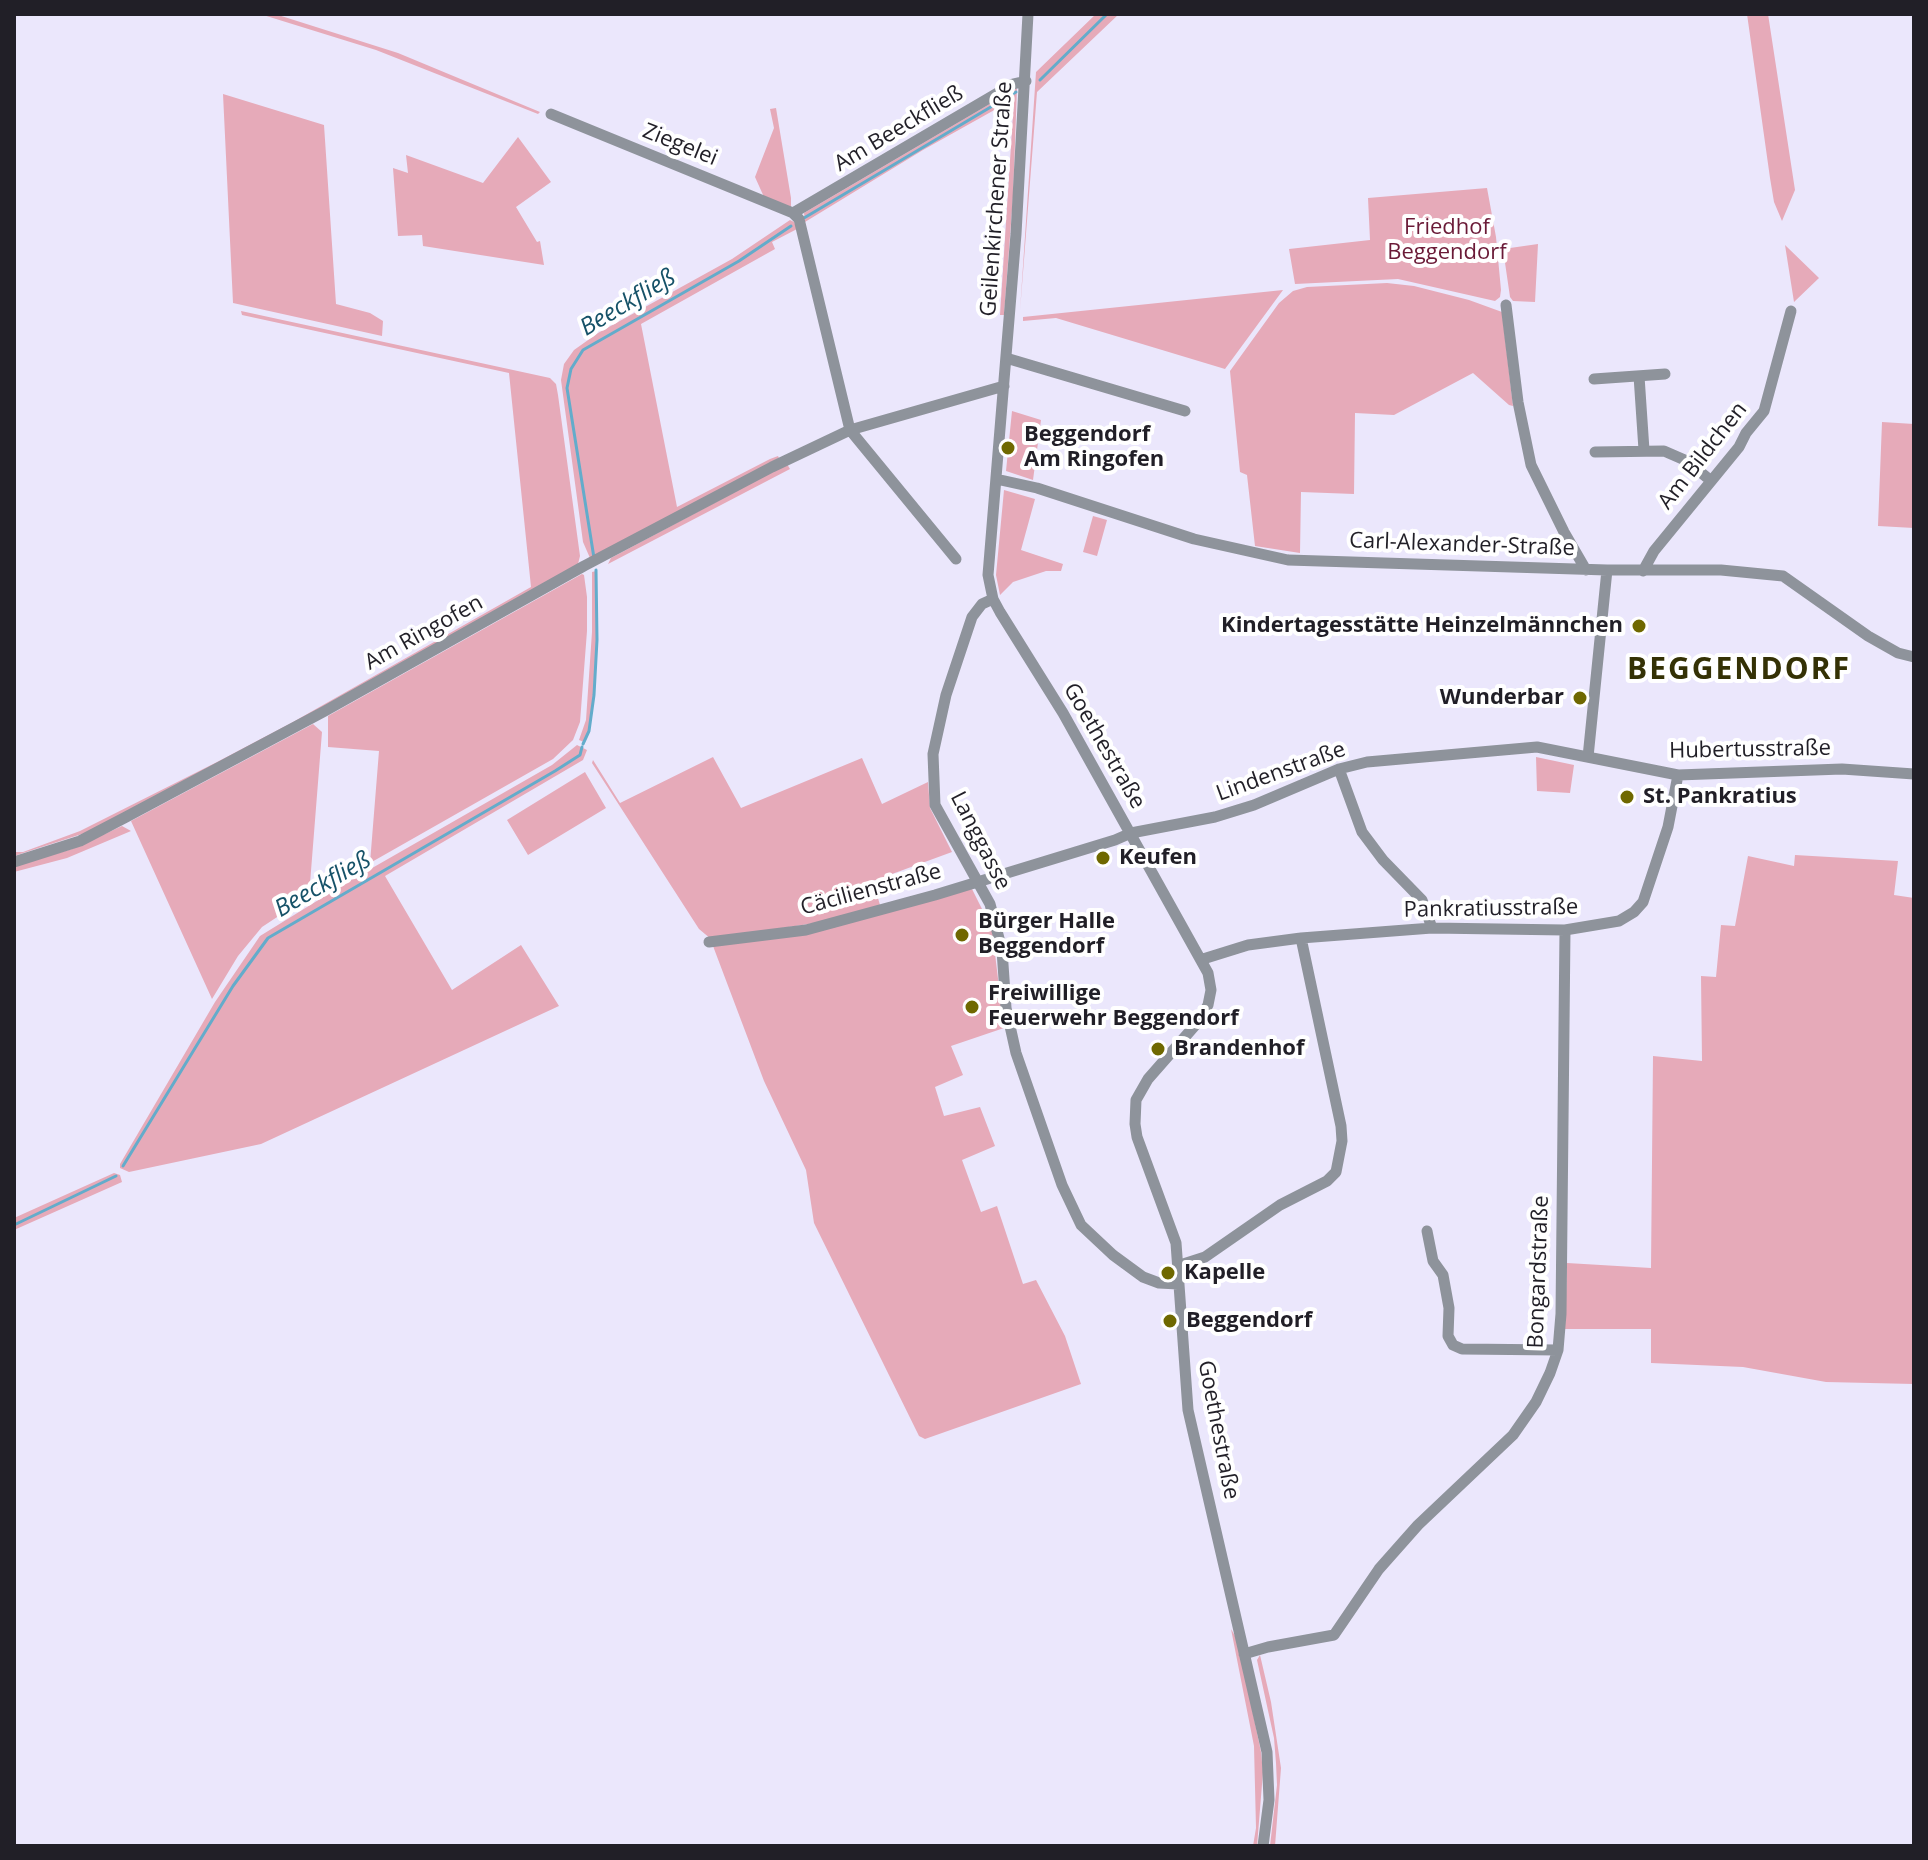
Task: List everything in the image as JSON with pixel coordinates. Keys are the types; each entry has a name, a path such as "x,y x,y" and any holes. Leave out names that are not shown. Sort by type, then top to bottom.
{"street":[{"name":"Geilenkirchener Straße","path":"1004,386 1028,14"},
{"name":"Am Beeckfließ","path":"793,213 1013,84 1026,81"},
{"name":"Ziegelei","path":"551,114 793,213"},
{"path":"793,213 800,224 850,430 956,559"},
{"path":"1506,305 1518,402 1531,465 1586,570"},
{"name":"Am Bildchen","path":"1643,571 1654,551 1739,447 1764,411 1791,311"},
{"path":"1006,358 1185,411"},
{"path":"1594,379 1665,374"},
{"path":"1639,376 1644,450"},
{"name":"Am Ringofen","path":"14,862 80,841 110,826 325,711 584,566 850,430 1004,386"},
{"name":"Goethestraße","path":"1004,386 988,575 993,599 1131,833 1208,973 1211,990 1208,1005 1198,1022 1148,1079 1135,1109 1137,1137 1176,1243 1188,1410 1267,1752 1269,1800 1263,1846"},
{"path":"1595,452 1664,451 1676,455 1710,480"},
{"name":"Carl-Alexander-Straße","path":"996,479 1037,488 1194,539 1288,560 1586,570 1721,570 1783,576 1868,636 1898,653 1914,657"},
{"path":"1588,757 1607,570"},
{"name":"Langgasse","path":"993,599 982,604 965,633 946,695 933,754 935,805 990,904 1002,950 1006,1008 1016,1053 1062,1185 1081,1225 1113,1255 1143,1277 1159,1283 1178,1284"},
{"name":"Lindenstraße","path":"1131,833 1181,825 1254,805 1339,769 1367,762 1537,747 1588,757"},
{"name":"Hubertusstraße","path":"1588,757 1678,775 1842,769 1914,774"},
{"path":"1339,769 1362,832 1383,860 1422,900 1432,928"},
{"name":"Pankratiusstraße","path":"1203,959 1248,945 1301,938 1432,928 1565,930 1619,921 1643,902 1668,827 1678,775"},
{"name":"Cäcilienstraße","path":"709,942 806,930 935,895 1131,833"},
{"name":"Bongardstraße","path":"1244,1654 1334,1635 1379,1569 1408,1536 1513,1435 1536,1402 1558,1350 1561,1314 1565,930"},
{"path":"1177,1266 1205,1257 1280,1205 1327,1181 1336,1172 1342,1141 1341,1126 1301,938"},
{"path":"1427,1231 1433,1261 1443,1275 1449,1308 1448,1336 1453,1345 1462,1349 1558,1350"}],"green space":[{"path":"260,14 275,14 398,53 540,112 538,114 376,50"},
{"path":"1096,14 1119,14 1037,92 1020,311 1036,72"},
{"path":"1747,14 1768,14 1795,190 1782,221 1774,202"},
{"path":"1017,88 1004,315 1000,315 1014,99 805,222 804,213"},
{"path":"223,94 324,125 336,304 370,313 383,321 382,336 233,303"},
{"path":"776,108 791,208 764,197 755,177 774,128 770,109"},
{"path":"518,137 551,182 516,207 537,242 540,241 544,265 423,246 422,235 398,236 393,168 408,173 406,155 483,183"},
{"name":"Friedhof Beggendorf","path":"1487,188 1501,290 1500,297 1495,301 1398,279 1295,284 1289,249 1370,240 1368,198"},
{"path":"790,220 797,229 772,242 775,249 641,324 677,507 770,459 779,458 590,558 583,542 561,380 564,364 574,350 598,333 732,259"},
{"path":"1538,244 1535,302 1513,301 1503,249"},
{"path":"1785,245 1819,278 1794,302"},
{"path":"1387,283 1414,286 1502,312 1513,406 1473,373 1394,415 1355,413 1354,494 1301,492 1300,553 1255,546 1247,475 1240,472 1230,371 1279,303 1293,291 1307,287"},
{"path":"1283,290 1225,369 1056,318 1023,321 1023,317"},
{"path":"241,311 550,378 556,384 558,395 580,556 578,564 307,717 85,833 14,856 14,852 23,852 80,831 217,762 531,587 509,373 242,315"},
{"path":"1012,411 1041,420 1033,480 1006,471"},
{"path":"1882,422 1914,424 1914,528 1878,526"},
{"path":"787,464 790,469 608,564 611,558"},
{"path":"1004,490 1035,499 1021,550 1063,564 1061,571 1046,571 1013,582 1000,595 996,575"},
{"path":"1093,516 1107,520 1097,556 1083,552"},
{"path":"596,571 597,640 589,730 584,742 579,740 586,720 592,632 592,572"},
{"path":"582,574 587,597 587,631 580,722 573,740 553,759 370,863 379,751 328,747 328,716"},
{"path":"313,724 322,732 309,896 262,927 238,956 212,999 131,821"},
{"path":"577,745 587,750 583,760 385,876 452,990 521,945 559,1006 261,1144 129,1172 120,1168 215,1002 260,936 552,765"},
{"path":"713,757 741,808 862,758 882,804 928,782 930,808 952,852 873,881 880,905 828,921 711,939 699,929 592,763 593,760 620,803"},
{"path":"1536,757 1574,765 1570,793 1537,791"},
{"path":"585,772 606,808 528,855 507,820"},
{"path":"122,826 131,831 67,858 14,872 14,866 72,849"},
{"path":"1795,855 1898,861 1894,895 1914,898 1914,1384 1826,1382 1743,1367 1651,1363 1651,1329 1565,1329 1567,1263 1651,1268 1653,1056 1702,1061 1701,976 1716,977 1721,925 1735,926 1748,856 1794,866"},
{"path":"972,889 992,929 1004,1028 951,1046 963,1075 935,1087 944,1116 980,1107 995,1146 962,1160 981,1212 997,1206 1023,1284 1036,1280 1065,1336 1081,1384 925,1439 919,1436 814,1223 806,1170 764,1081 713,946"},
{"path":"114,1173 120,1175 122,1182 14,1230 14,1218"},
{"path":"1231,1629 1238,1641 1261,1752 1263,1772 1257,1846 1253,1846 1256,1828 1254,1746"},
{"path":"1260,1655 1281,1768 1275,1846 1270,1846 1277,1785 1276,1763 1274,1738 1257,1660"}],"waterway":[{"name":"Beeckfließ","path":"1040,80 1107,14"},
{"name":"Beeckfließ","path":"804,218 1016,92"},
{"name":"Beeckfließ","path":"594,558 567,388 571,369 583,350 739,261 791,226"},
{"name":"Beeckfließ","path":"583,744 589,731 594,695 596,570"},
{"name":"Beeckfließ","path":"123,1166 233,986 268,938 555,771 580,755 582,747"},
{"name":"Beeckfließ","path":"14,1225 116,1176"}],"place":[{"name":"Beggendorf Am Ringofen","path":"1008,448"},
{"name":"Kindertagesstätte Heinzelmännchen","path":"1639,626"},
{"name":"Wunderbar","path":"1580,698"},
{"name":"St. Pankratius","path":"1627,797"},
{"name":"Keufen","path":"1103,858"},
{"name":"Bürger Halle Beggendorf","path":"962,935"},
{"name":"Freiwillige Feuerwehr Beggendorf","path":"972,1007"},
{"name":"Brandenhof","path":"1158,1049"},
{"name":"Kapelle","path":"1168,1273"},
{"name":"Beggendorf","path":"1170,1321"}],"district":[{"name":"BEGGENDORF","path":"1739,670"}]}
